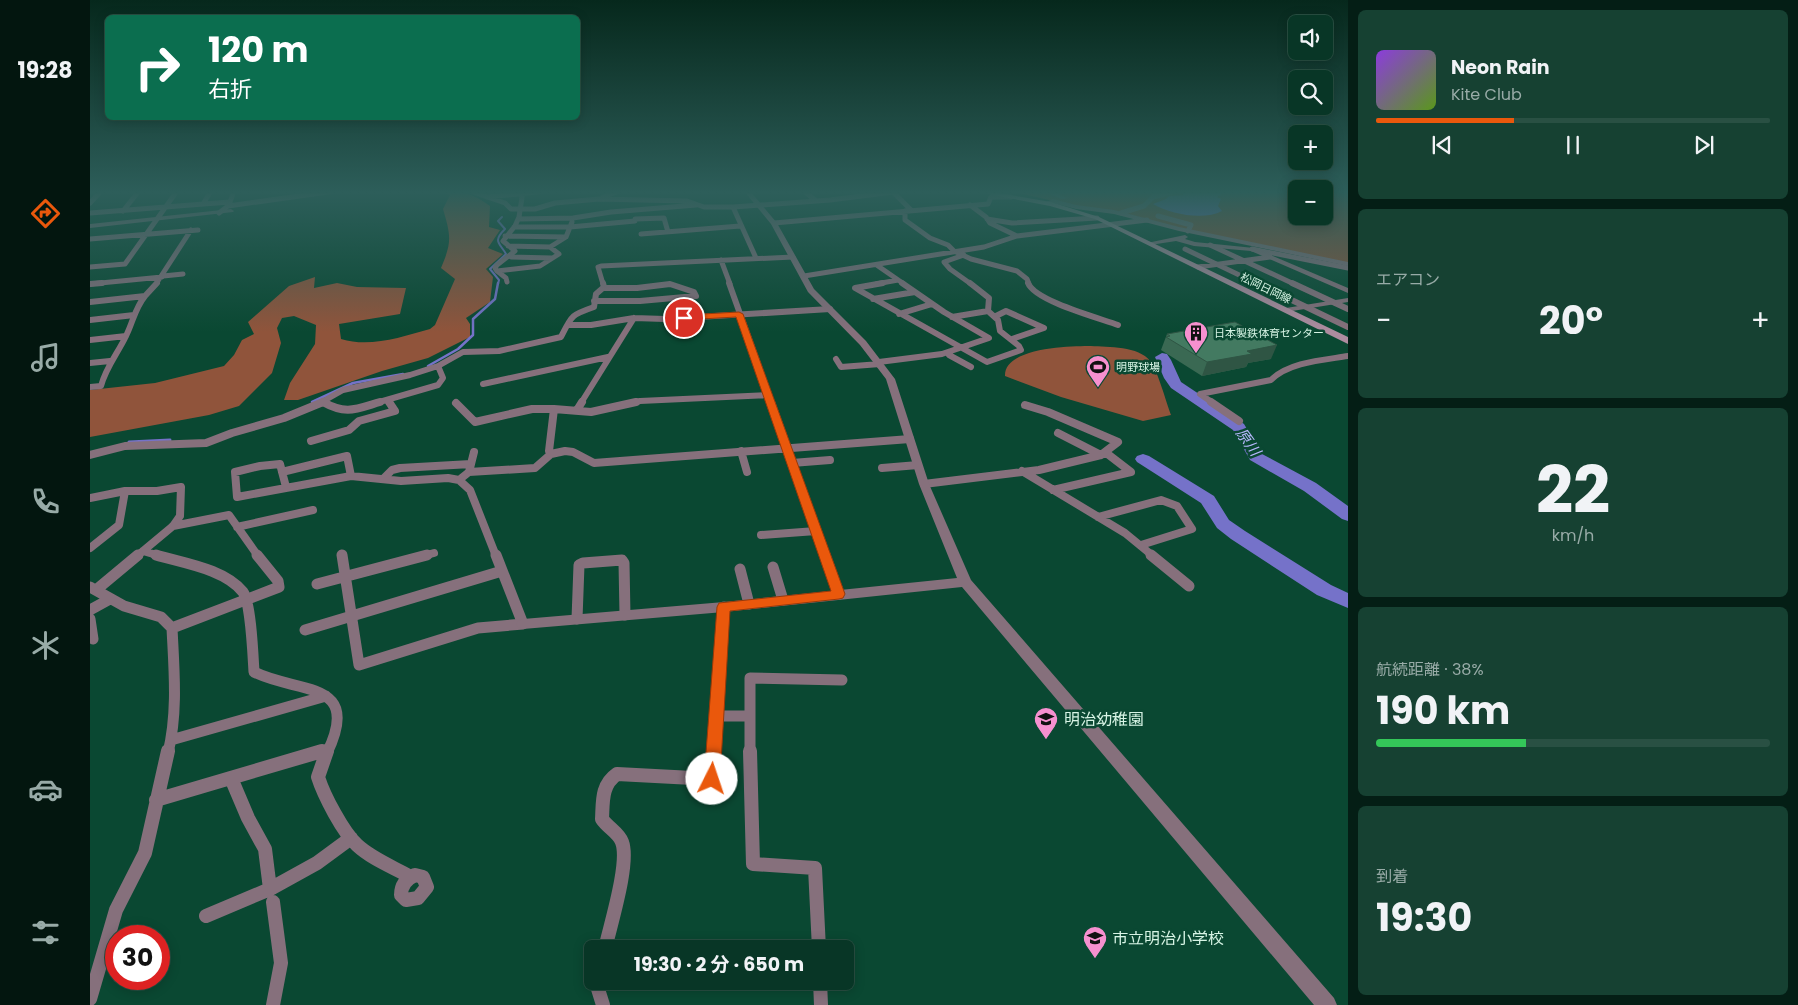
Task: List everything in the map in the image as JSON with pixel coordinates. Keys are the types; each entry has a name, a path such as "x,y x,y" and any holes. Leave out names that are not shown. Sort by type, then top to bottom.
{"main road":[{"name":"松岡日岡線","path":"1139,238 1348,341"}],"street":[{"path":"90,239 108,238"},
{"path":"120,270 143,238"},
{"path":"90,387 101,386 110,361 126,336 138,304 162,276 189,238"},
{"path":"504,238 503,241 508,246 514,248 515,251 511,257"},
{"path":"508,246 550,247 565,238"},
{"path":"746,238 756,258"},
{"path":"782,238 811,290 880,363 890,379 924,484 965,582 1327,1005"},
{"path":"930,238 948,245 954,251 974,260 1017,270 1027,280 1030,287 1052,302 1118,324"},
{"path":"804,276 878,266 989,246 1012,238"},
{"path":"1150,243 1183,238"},
{"path":"1220,238 1348,264"},
{"path":"90,248 97,239"},
{"path":"1178,239 1210,246 1237,246 1348,268"},
{"path":"1210,246 1348,310"},
{"path":"496,271 540,266 560,254 550,247"},
{"path":"1185,249 1348,327"},
{"path":"1252,249 1348,291"},
{"path":"964,255 944,262 974,288 989,298 988,311"},
{"path":"496,271 497,264 511,257 555,258"},
{"path":"603,288 598,267 604,265 617,267 624,265 792,257"},
{"path":"1198,267 1270,257"},
{"path":"721,260 839,594"},
{"path":"1316,262 1348,275"},
{"path":"90,267 125,264"},
{"path":"836,359 841,367 880,363 942,354 990,338 952,317 878,266"},
{"path":"496,271 506,278 507,282"},
{"path":"90,284 183,274"},
{"path":"111,282 116,276"},
{"path":"898,280 855,288 987,362 1021,350 1012,339 1000,331 1001,324 996,316 988,311 952,317"},
{"path":"90,455 124,446 206,443 232,433 284,418 323,402 342,390 410,376 438,366 463,352 492,352 524,344 552,340 561,337 570,318 574,314 594,307 594,301 596,294 603,288 637,288 670,284 676,288 694,292 696,296 640,301 594,301"},
{"path":"873,299 914,292"},
{"path":"90,302 145,296"},
{"path":"1286,310 1348,300"},
{"path":"899,314 932,304"},
{"path":"568,325 591,325 634,318 665,319 830,309"},
{"path":"996,316 1006,311 1044,328 1012,339"},
{"path":"90,320 134,315"},
{"path":"577,410 608,357 634,318"},
{"path":"90,340 126,336"},
{"path":"949,354 971,367"},
{"path":"1239,421 1200,394 1271,380 1272,376 1298,366 1348,356"},
{"path":"483,384 608,357"},
{"path":"90,363 110,361"},
{"path":"323,402 334,408 348,411 438,385 443,378 438,366"},
{"path":"456,403 475,422 532,409 599,411 640,401 768,395"},
{"path":"311,441 349,430 359,421 394,411 388,400"},
{"path":"924,484 1039,470 1103,453 1118,442 1055,415 1025,405"},
{"path":"551,454 549,451 554,409"},
{"path":"1054,490 1131,472 1103,453 1057,433"},
{"path":"384,478 392,470 400,468 536,468 551,454 565,451 573,452 594,462 910,439"},
{"path":"741,451 747,472"},
{"path":"459,480 470,468 474,452"},
{"path":"282,472 347,456 351,476"},
{"path":"792,463 830,460"},
{"path":"286,488 280,464 260,466 235,472 238,497 351,476 401,481 448,478 459,480 470,490 523,624"},
{"path":"882,468 918,465"},
{"path":"1022,471 1141,545 1189,586"},
{"path":"90,498 125,491 157,491 181,486 180,516 173,526 93,589 117,604 155,613 166,620 172,628 175,698 171,740 145,853 116,910 90,999"},
{"path":"90,548 119,526 125,491"},
{"path":"1098,517 1161,500 1179,506 1192,529 1141,545"},
{"path":"237,527 312,510"},
{"path":"172,628 279,586 278,581 255,553 229,515 173,526"},
{"path":"762,535 816,530"},
{"path":"143,551 224,575 244,593 249,615 254,672 263,678 291,682 306,687 326,696 335,706 339,720 318,780 356,845 411,877"},
{"path":"317,584 346,576 355,576 434,553"},
{"path":"342,555 359,665 478,628 724,607 965,582"},
{"path":"577,619 579,565 583,563 622,560 624,563 625,615"},
{"path":"773,567 783,600"},
{"path":"740,570 749,604"},
{"path":"305,630 502,571"},
{"path":"90,610 110,599"},
{"path":"607,940 623,866 624,849 622,841 602,819 603,789 610,778 617,774 712,779 724,607"},
{"path":"90,620 93,639"},
{"path":"819,940 815,868 753,864 749,716 750,678 842,680"},
{"path":"171,740 326,696"},
{"path":"716,716 749,716"},
{"path":"156,800 328,750"},
{"path":"231,778 248,818 265,849 281,963 273,1005"},
{"path":"206,916 272,896 352,838"},
{"path":"598,990 603,1005"},
{"path":"820,990 821,1005"}],"shaded area":[{"path":"495,238 488,248 503,254 486,269 493,277 490,302 466,318 470,324 470,337 428,358 382,371 298,400 284,400 290,383 315,344 316,325 294,316 282,318 277,328 281,343 272,373 239,406 209,415 90,437 90,390 155,383 224,366 234,355 242,340 254,334 248,322 289,286 315,277 314,288 337,283 357,287 406,288 400,314 339,324 341,339 374,342 430,329 435,325 455,279 441,268 449,245 449,239"},
{"path":"1225,238 1348,238 1348,263"},
{"name":"明野球場","path":"1091,346 1123,348 1139,352 1145,356 1156,372 1171,415 1143,421 1061,397 1005,376 1008,366 1015,359 1027,354 1055,348"}],"building":[{"path":"1235,322 1277,345 1247,351 1252,354 1207,362 1166,337 1170,336 1167,334"}],"waterway":[{"path":"498,284 499,280 490,269 506,254 498,242 499,238"},
{"path":"428,366 458,349 473,335 473,319 495,299 498,283"},
{"name":"原川","path":"1162,357 1165,360 1173,382 1239,427 1256,457 1310,487 1348,515"},
{"path":"312,402 353,383 403,374"},
{"path":"129,442 170,440"},
{"path":"1143,459 1208,500 1223,524 1238,535 1324,590 1348,601"}],"place":[{"name":"日本製鉄体育センター","path":"1196,354"},
{"name":"明野球場","path":"1098,388"},
{"name":"明治幼稚園","path":"1046,740"},
{"name":"市立明治小学校","path":"1095,959"}],"route":[{"path":"684,318 739,314 839,594 724,607 712,779"}]}
